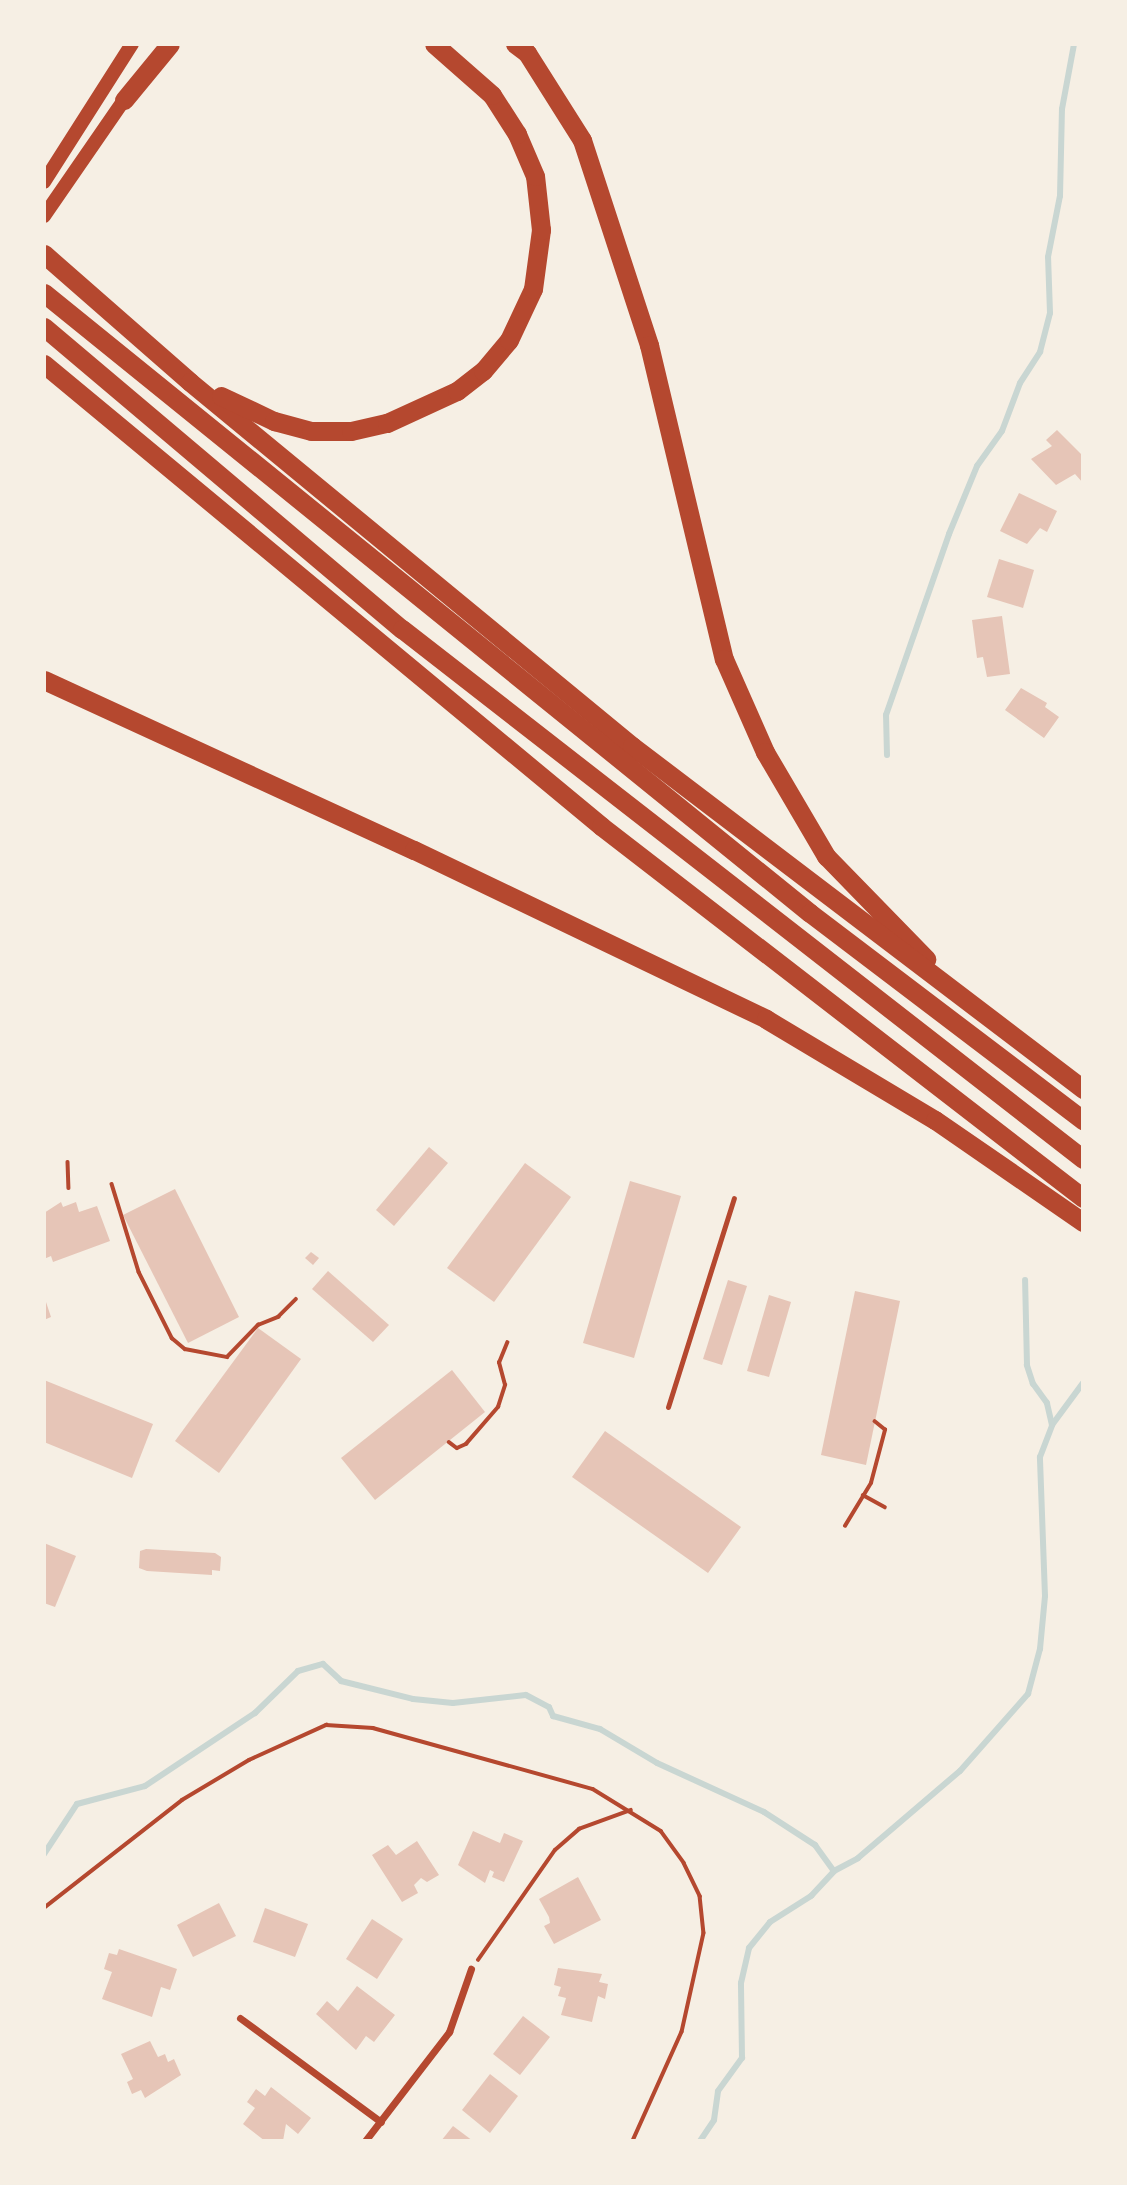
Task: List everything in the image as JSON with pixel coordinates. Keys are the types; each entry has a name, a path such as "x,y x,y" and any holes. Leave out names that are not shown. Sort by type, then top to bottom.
{"highway":[{"path":"124,100 170,44"},
{"path":"154,350 233,404 311,431 351,431 387,423 457,391 483,371 509,340 533,289 541,230 535,176 517,134 492,95 433,44"},
{"path":"515,44 527,53 582,140 649,345 724,659 765,752 826,856 993,1022"},
{"path":"44,254 154,350 632,746 1083,1089"},
{"path":"44,293 810,913 1083,1120"},
{"path":"49,332 402,629 1083,1159"},
{"path":"44,364 612,835 1083,1198"},
{"path":"44,680 462,873 766,1019 935,1120 1083,1222"}],"main road":[{"path":"44,182 132,44"},
{"path":"44,216 160,44"}],"street":[{"path":"365,2141 449,2032 471,1969"},
{"path":"240,2018 381,2122"}],"lane":[{"path":"668,1407 734,1198"}],"path":[{"path":"68,1162 69,1188"},
{"path":"112,1184 139,1272 172,1338 186,1349 227,1357 258,1325 278,1317 296,1299"},
{"path":"449,1441 457,1448 466,1444 498,1408 505,1385 499,1363 507,1343"},
{"path":"845,1526 863,1495 884,1430 874,1422"},
{"path":"863,1495 885,1507"},
{"path":"44,1908 182,1800 249,1760 326,1725 373,1728 593,1789 631,1810 661,1831 684,1863 700,1896 704,1933 681,2032 633,2141"},
{"path":"471,1969 555,1850 579,1829 631,1810"}],"building":[{"path":"1057,430 1083,456 1083,483 1075,474 1056,485 1031,459 1052,446 1046,440"},
{"path":"1019,493 1057,511 1047,532 1040,528 1027,544 1000,531"},
{"path":"999,559 1034,570 1023,608 987,597"},
{"path":"1002,616 1010,674 987,677 983,657 977,658 972,620"},
{"path":"1021,688 1047,703 1045,707 1059,717 1044,738 1005,710"},
{"path":"429,1147 448,1163 394,1226 376,1210"},
{"path":"525,1163 571,1197 494,1302 447,1268"},
{"path":"630,1181 681,1196 634,1358 583,1343"},
{"path":"175,1189 239,1317 188,1343 123,1215"},
{"path":"61,1202 63,1207 76,1202 79,1212 97,1206 110,1241 53,1262 51,1256 44,1259 44,1213"},
{"path":"311,1252 319,1258 313,1265 305,1258"},
{"path":"328,1271 389,1325 373,1342 312,1289"},
{"path":"728,1280 747,1286 722,1365 703,1359"},
{"path":"855,1291 900,1301 866,1465 821,1455"},
{"path":"769,1295 791,1302 769,1377 747,1371"},
{"path":"46,1302 51,1317 44,1320 44,1303"},
{"path":"258,1328 301,1359 219,1473 175,1441"},
{"path":"452,1370 485,1412 375,1500 341,1458"},
{"path":"44,1380 153,1424 132,1478 44,1442"},
{"path":"605,1431 741,1527 708,1573 572,1477"},
{"path":"44,1543 76,1556 55,1607 44,1603"},
{"path":"146,1549 215,1553 221,1557 220,1571 212,1570 212,1575 147,1571 139,1568 140,1551"},
{"path":"473,1831 500,1843 504,1833 523,1841 504,1882 492,1877 494,1872 490,1870 485,1883 458,1865"},
{"path":"417,1841 439,1875 427,1882 421,1878 414,1885 418,1893 402,1902 372,1855 388,1845 396,1855"},
{"path":"578,1877 601,1920 554,1944 544,1926 550,1923 549,1917 539,1899"},
{"path":"219,1903 236,1936 193,1957 177,1925"},
{"path":"265,1908 308,1924 295,1957 253,1942"},
{"path":"372,1919 403,1939 377,1979 346,1959"},
{"path":"119,1949 177,1969 170,1990 161,1987 152,2017 102,1999 112,1972 104,1969 109,1953 117,1955"},
{"path":"558,1968 602,1974 599,1982 608,1984 605,1999 598,1996 592,2022 561,2015 566,1998 558,1996 561,1987 554,1985"},
{"path":"357,1986 395,2015 374,2042 366,2036 356,2050 316,2014 327,2001 338,2011"},
{"path":"523,2016 550,2037 520,2075 493,2054"},
{"path":"150,2041 158,2057 165,2054 168,2062 174,2059 181,2075 145,2098 141,2090 132,2094 127,2082 133,2079 121,2054"},
{"path":"490,2074 518,2096 490,2133 462,2110"},
{"path":"271,2087 311,2118 298,2134 286,2124 283,2141 265,2141 243,2124 255,2108 247,2102 256,2089 265,2096"},
{"path":"453,2126 473,2141 441,2141"}],"waterway":[{"path":"887,755 886,715 949,534 977,466 1002,431 1020,383 1040,352 1050,313 1048,257 1060,196 1062,109 1074,44"},
{"path":"700,2141 714,2120 718,2091 742,2058 741,1983 749,1948 770,1922 811,1896 834,1871 858,1858 960,1771 1028,1694 1040,1649 1045,1596 1040,1457 1052,1425 1047,1403 1033,1384 1027,1365 1025,1280"},
{"path":"1052,1425 1083,1383"},
{"path":"44,1854 77,1804 145,1786 255,1713 298,1671 323,1664 341,1681 413,1699 453,1703 526,1695 549,1707 553,1716 600,1729 657,1763 764,1812 815,1845 834,1871"}]}
